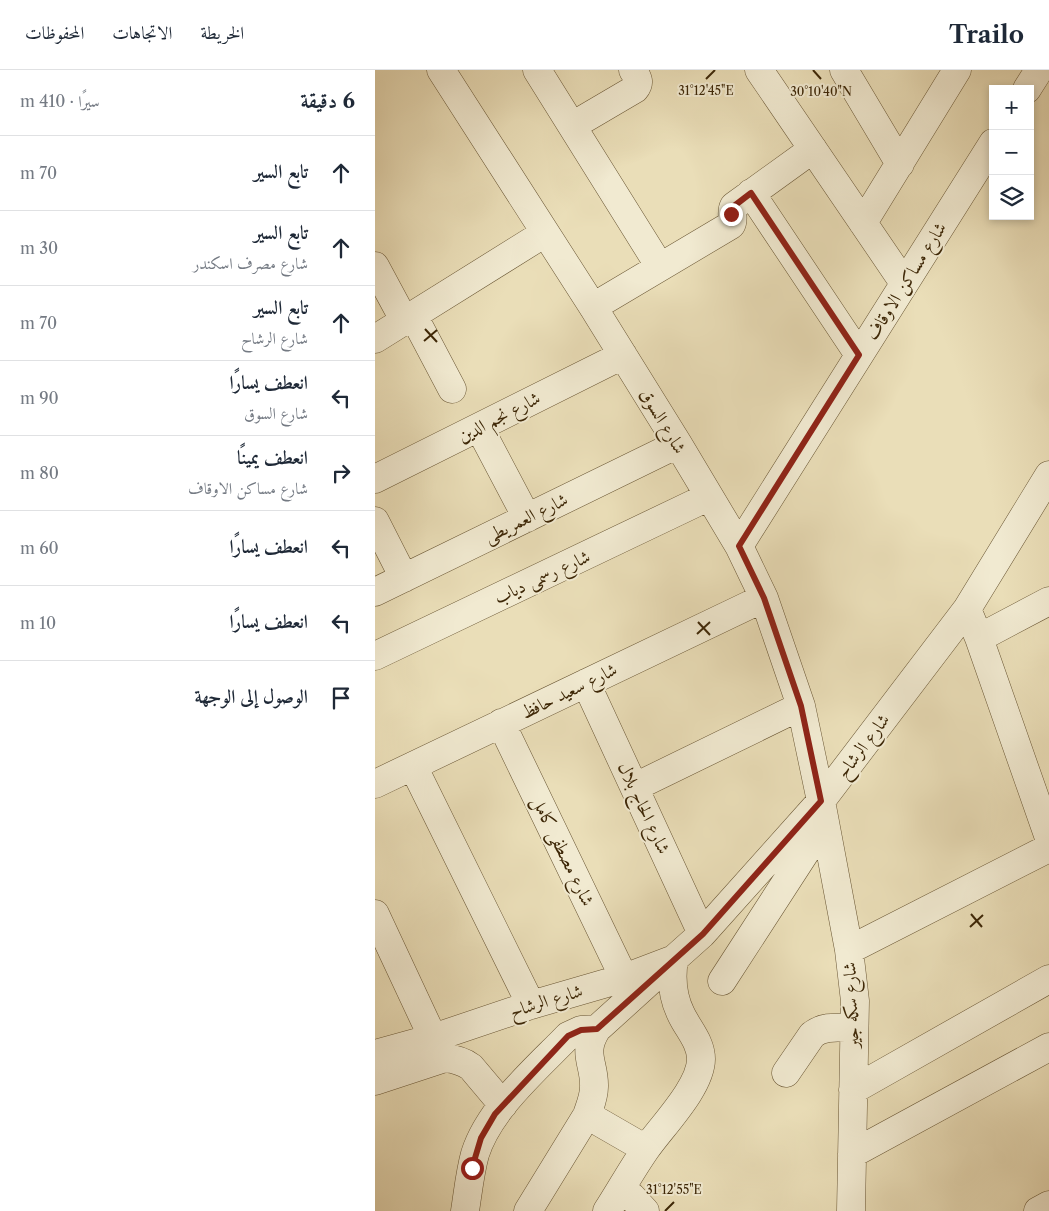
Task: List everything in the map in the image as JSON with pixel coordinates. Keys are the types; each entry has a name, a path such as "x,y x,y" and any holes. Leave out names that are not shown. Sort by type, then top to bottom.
{"street":[{"name":"شارع السوق","path":"441,70 593,307 739,546 764,598 801,706 823,812"},
{"path":"537,70 660,267"},
{"path":"572,126 635,89 639,80 633,70"},
{"path":"759,70 904,283"},
{"path":"863,223 957,70"},
{"path":"1030,85 1039,70"},
{"path":"846,71 900,164"},
{"path":"593,307 731,225 733,221 731,211 734,206 813,149"},
{"name":"شارع مساكن الاوقاف","path":"739,546 989,149"},
{"path":"751,193 859,355"},
{"path":"375,338 545,233"},
{"path":"375,266 452,389"},
{"name":"شارع نجم الدين","path":"375,479 623,355"},
{"path":"479,427 527,518"},
{"name":"شارع العمريطى","path":"375,592 677,444"},
{"name":"شارع الرشاح","path":"376,1052 433,1038 531,1005 624,978 674,959 703,934 823,812 967,609 1049,475"},
{"name":"شارع رسمى دياب","path":"375,656 709,497"},
{"path":"375,522 404,578"},
{"name":"شارع سعيد حافظ","path":"375,784 764,598"},
{"path":"979,638 1049,601"},
{"path":"967,609 979,638 1049,838"},
{"name":"شارع الحاج بلال","path":"586,683 703,934"},
{"path":"635,787 801,706"},
{"name":"شارع مصطفى كامل","path":"501,723 624,978"},
{"path":"413,766 531,1005"},
{"path":"722,981 823,812"},
{"name":"شارع سكه جير","path":"823,812 849,950 855,1001 851,1211"},
{"path":"849,950 1049,848"},
{"path":"375,914 433,1038"},
{"path":"529,1211 587,1114 592,1101 594,1086 589,1049 591,1039 597,1029 674,959"},
{"path":"614,1200 646,1150 690,1090 698,1076 701,1059 698,1042 681,1015 676,1002 673,988 674,959"},
{"path":"853,1090 1049,979"},
{"path":"785,1073 812,1035 817,1031 823,1028 854,1028"},
{"path":"465,1211 476,1152 489,1124 503,1105 568,1036 581,1030 597,1029"},
{"path":"852,1154 1049,1047"},
{"path":"375,1081 445,1058 453,1058 466,1063 503,1105"},
{"path":"587,1114 646,1150"},
{"path":"614,1200 633,1197 645,1211"},
{"path":"1038,1211 1049,1205"}],"route":[{"path":"472,1168 481,1138 495,1114 568,1036 581,1030 597,1029 703,934 821,801 801,706 764,598 739,546 859,355 751,193 734,206 731,214"}]}
